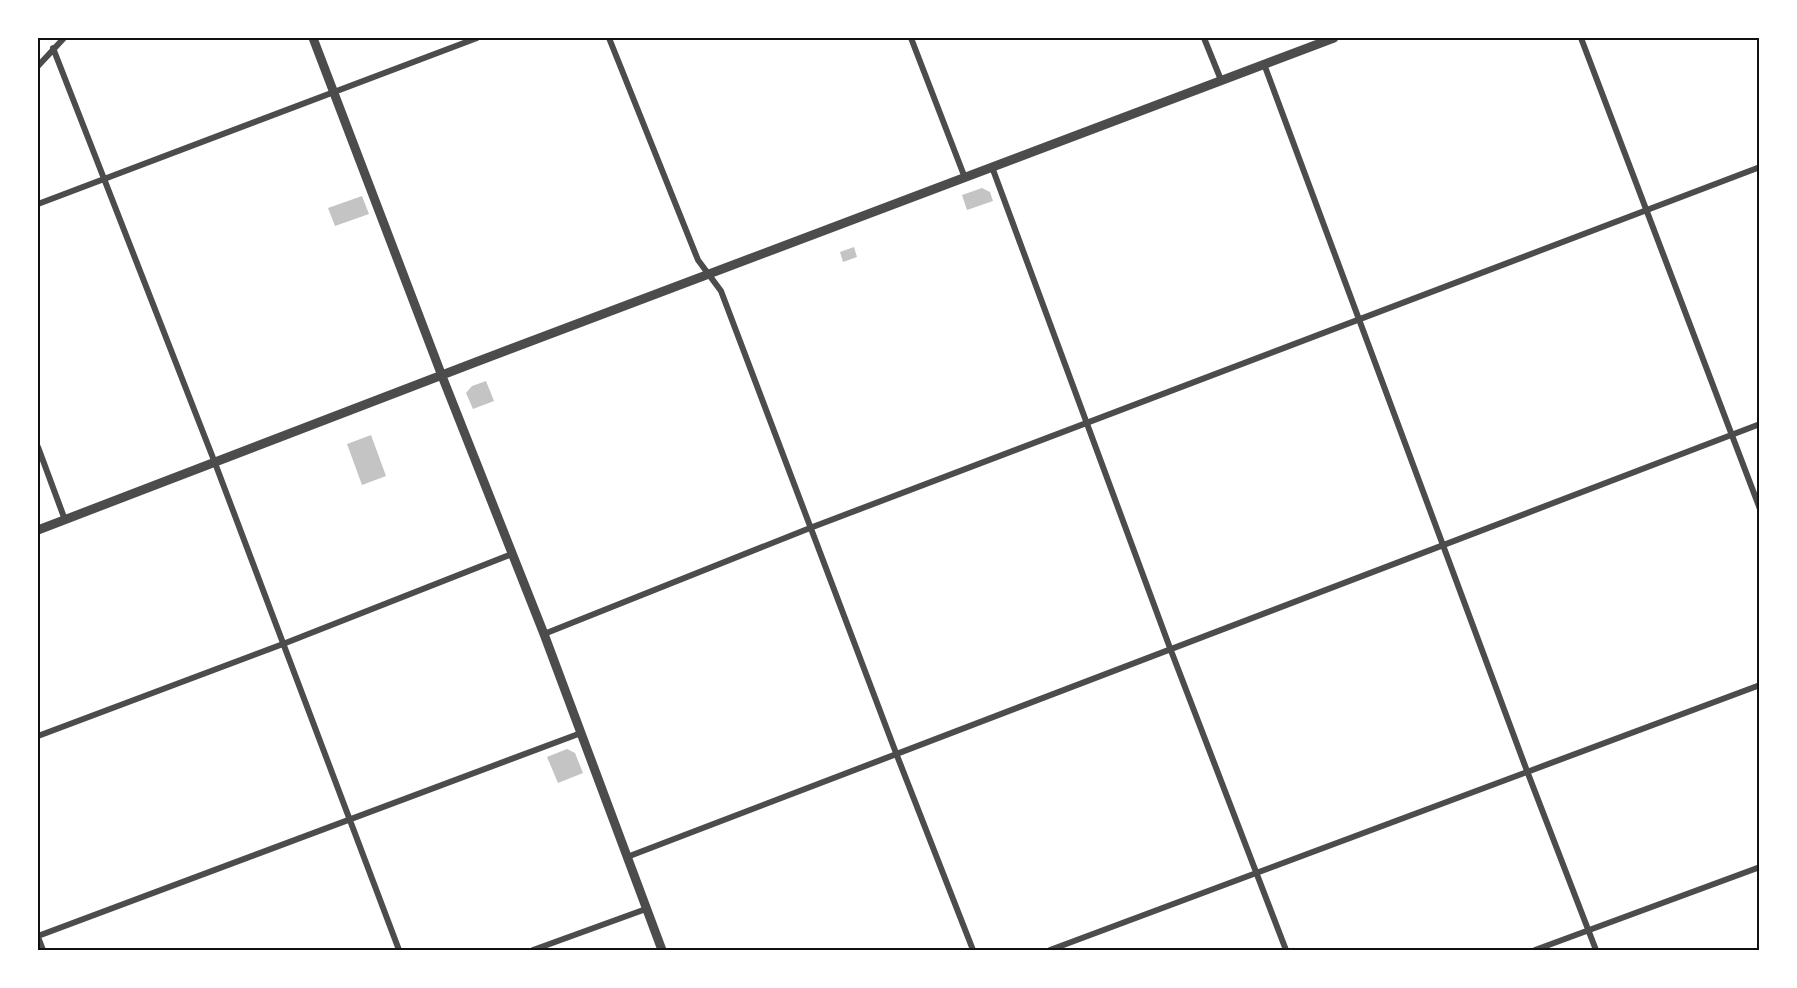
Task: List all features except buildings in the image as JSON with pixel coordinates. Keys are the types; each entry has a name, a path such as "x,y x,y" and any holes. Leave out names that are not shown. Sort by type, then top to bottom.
{"street":[{"path":"38,66 64,38"},
{"path":"313,38 442,376 544,634 662,951"},
{"path":"38,204 477,38"},
{"path":"609,38 698,260 721,291 973,951"},
{"path":"911,38 965,178"},
{"path":"1204,38 1221,80"},
{"path":"38,530 1334,38"},
{"path":"1581,38 1760,509"},
{"path":"53,48 215,463 399,951"},
{"path":"1263,64 1596,951"},
{"path":"544,634 1087,421 1760,167"},
{"path":"992,168 1170,648 1286,951"},
{"path":"627,857 1760,424"},
{"path":"38,447 65,520"},
{"path":"38,736 512,554"},
{"path":"1050,951 1760,685"},
{"path":"43,951 38,937 581,733"},
{"path":"1535,951 1760,867"},
{"path":"533,951 646,909"}]}
